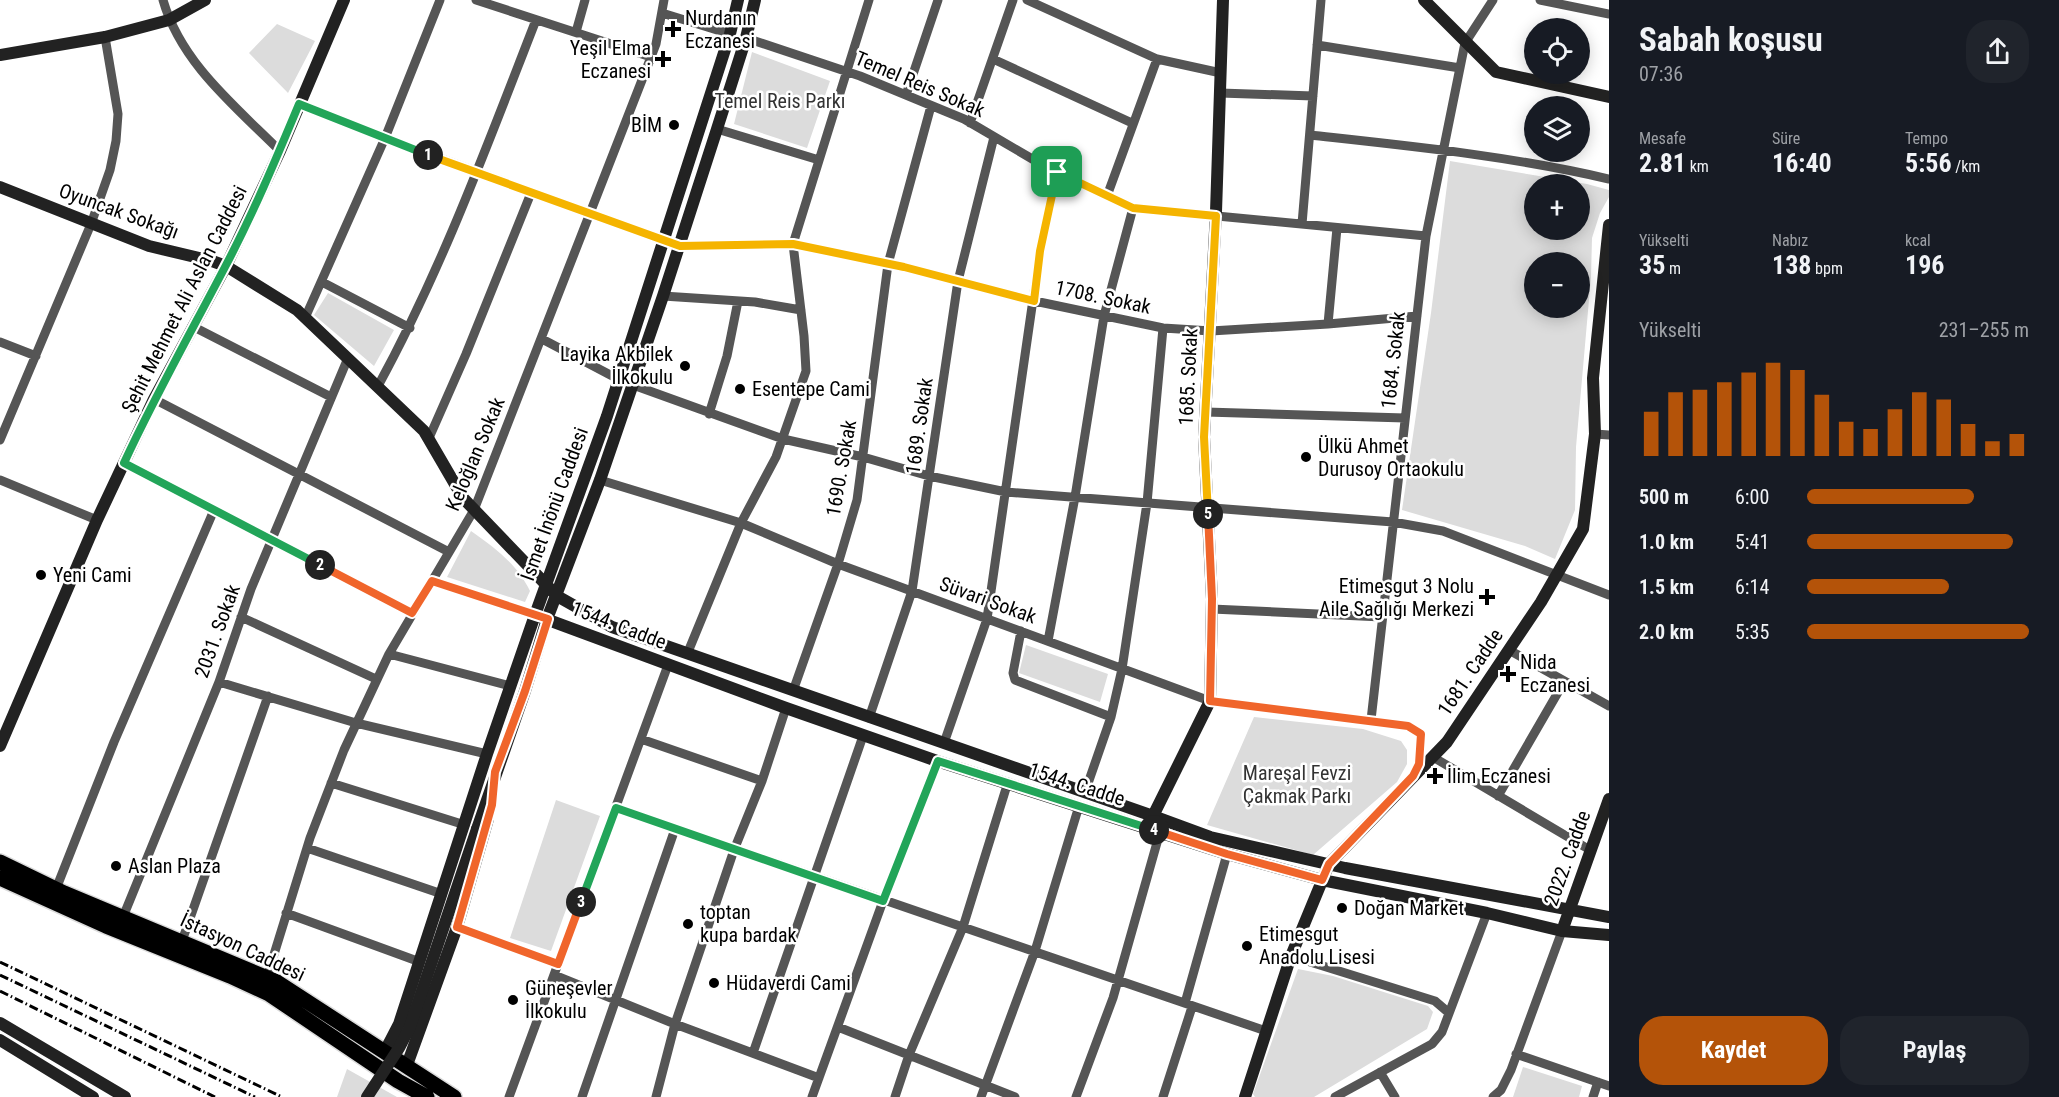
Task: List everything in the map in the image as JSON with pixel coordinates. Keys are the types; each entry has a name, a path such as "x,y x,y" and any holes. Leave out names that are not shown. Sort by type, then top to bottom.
{"main road":[{"path":"0,55 105,37 169,20 205,0"},
{"name":"Şehit Mehmet Ali Aslan Caddesi","path":"0,746 5,721 97,520 154,399 226,266 280,151 344,0"},
{"name":"İsmet İnönü Caddesi","path":"471,827 487,754 607,416 730,34 738,0"},
{"name":"İsmet İnönü Caddesi","path":"385,1051 399,1024 442,894 495,772 525,691 548,619 600,480 680,246 746,38 755,0"},
{"name":"1685. Sokak","path":"1153,816 1210,701 1212,609 1204,437 1216,216 1223,0"},
{"path":"1424,0 1496,72 1609,97"},
{"name":"Oyuncak Sokağı","path":"0,187 149,246 226,266 305,318 378,386 429,438"},
{"name":"1681. Cadde","path":"1245,1097 1291,956 1329,864 1447,742 1509,650 1583,529 1595,434 1593,378 1603,331 1609,225"},
{"name":"1544. Cadde","path":"429,438 463,498 557,596 612,627 1210,837 1345,868 1609,917"},
{"name":"1544. Cadde","path":"535,615 863,736 1227,854 1322,880 1486,913 1562,931 1609,935"},
{"name":"İsmet İnönü Caddesi","path":"407,1065 457,927 492,805 495,772"},
{"name":"2022. Cadde","path":"1562,931 1609,799"},
{"path":"367,1097 409,1029 471,827"},
{"name":"İstasyon Caddesi","path":"0,862 56,889 267,977 454,1097"},
{"name":"İstasyon Caddesi","path":"0,878 106,926 269,994 398,1081 427,1097"},
{"path":"0,1023 125,1097"},
{"path":"0,1040 93,1097"},
{"path":"376,1066 385,1051"},
{"path":"398,1081 407,1065"}],"street":[{"path":"163,0 169,20 199,70 280,151"},
{"path":"305,318 385,138 440,0"},
{"path":"476,0 651,57"},
{"path":"576,32 585,0"},
{"name":"Keloğlan Sokak","path":"267,977 307,848 356,723 389,654 474,510 651,57 664,0"},
{"path":"688,652 741,523 776,457 806,371 793,244 869,0"},
{"path":"906,95 938,0"},
{"path":"970,123 1013,0"},
{"path":"1027,0 1157,59 1221,73"},
{"path":"1302,224 1321,0"},
{"path":"1465,43 1493,0"},
{"path":"1540,0 1609,14"},
{"path":"662,13 730,34"},
{"path":"378,386 410,328 477,173 536,20"},
{"path":"0,440 91,224 110,170 118,126 117,104 105,37"},
{"name":"Temel Reis Sokak","path":"746,38 846,72 970,123 1057,172 1133,208 1426,236"},
{"name":"1684. Sokak","path":"1371,720 1426,236 1465,43"},
{"path":"1317,45 1460,68"},
{"path":"993,59 1132,123"},
{"path":"1107,196 1157,59"},
{"path":"1220,93 1313,96"},
{"name":"1708. Sokak","path":"299,104 477,173 680,246 793,244 888,264 1034,301 1162,328 1211,331 1417,316"},
{"name":"1690. Sokak","path":"793,691 838,564 857,500 888,264 931,106"},
{"path":"717,129 819,160"},
{"path":"1310,135 1443,150 1560,167 1609,179"},
{"name":"1689. Sokak","path":"870,718 912,591 958,281 994,136"},
{"path":"944,743 987,619 1040,251 1057,172"},
{"path":"429,438 466,354 531,193"},
{"path":"1048,641 1075,497 1104,316 1133,208"},
{"path":"1328,324 1337,228"},
{"path":"322,282 410,328"},
{"path":"663,296 738,301 801,310"},
{"path":"709,414 727,356 738,301"},
{"path":"192,326 331,397"},
{"path":"1085,792 1111,717 1122,669 1147,503 1162,328"},
{"path":"542,339 618,379"},
{"path":"0,342 36,356"},
{"name":"2031. Sokak","path":"123,917 219,682 251,589 348,358"},
{"path":"633,385 783,440 863,457 929,476 1006,492 1393,522 1443,531 1609,595"},
{"path":"154,399 449,552"},
{"path":"1206,412 1405,418"},
{"path":"1595,434 1609,435"},
{"path":"124,463 412,613"},
{"path":"0,480 97,520"},
{"name":"Süvari Sokak","path":"600,480 741,523 838,564 1210,701 1408,726 1421,734 1419,764 1413,776"},
{"path":"56,889 114,742 214,510"},
{"path":"432,581 535,615"},
{"path":"1212,609 1382,617"},
{"path":"241,617 376,680"},
{"path":"1021,631 1013,673 1015,680 1111,717"},
{"path":"1509,650 1609,706"},
{"path":"389,654 510,687"},
{"path":"509,1097 668,665"},
{"path":"219,682 356,723 487,754"},
{"path":"1498,796 1564,682"},
{"path":"182,941 268,696"},
{"path":"656,1097 675,1024 734,850 762,781 786,708"},
{"path":"753,1053 863,736"},
{"path":"641,739 762,781"},
{"path":"1433,758 1590,850"},
{"path":"812,1097 883,901 938,761"},
{"path":"895,1097 909,1055 963,927 1008,782"},
{"path":"331,783 471,827"},
{"path":"981,1097 1035,951 1079,806"},
{"path":"616,808 883,901 1091,969 1118,981 1266,1031"},
{"path":"582,1097 675,829"},
{"path":"1076,1097 1113,998 1160,832"},
{"path":"307,848 442,894"},
{"path":"1163,1097 1227,854"},
{"path":"286,913 420,962"},
{"path":"1335,1097 1432,1044 1442,1032 1486,913"},
{"path":"457,927 558,964"},
{"path":"1493,1097 1500,1094 1562,931"},
{"path":"1291,956 1436,1001 1449,1013"},
{"path":"554,975 675,1024 819,1078"},
{"path":"838,1027 1015,1097"},
{"path":"1516,1054 1609,1086"},
{"path":"1380,1072 1395,1097"},
{"path":"1593,1097 1598,1082"}],"green space":[{"path":"277,24 315,41 288,93 249,53"},
{"name":"Temel Reis Parkı","path":"752,52 830,81 807,148 734,124"},
{"path":"1450,161 1527,174 1524,174 1524,240 1590,240 1590,185 1609,190 1609,197 1600,213 1592,238 1590,288 1590,252 1524,252 1524,318 1587,318 1576,447 1575,510 1555,559 1525,546 1402,510 1431,313"},
{"path":"328,293 394,330 374,366 314,315"},
{"path":"471,531 497,550 519,573 530,591 525,602 447,577"},
{"path":"1026,645 1108,674 1100,702 1019,673"},
{"name":"Mareşal Fevzi Çakmak Parkı","path":"1254,717 1363,729 1401,741 1407,750 1407,764 1397,782 1313,855 1207,825"},
{"path":"556,800 600,816 551,951 510,938"},
{"path":"1298,969 1333,976 1428,1006 1433,1012 1427,1029 1314,1097 1255,1097 1253,1094"},
{"path":"1523,1067 1582,1086 1579,1097 1513,1097"},
{"path":"347,1069 397,1097 337,1097"}],"railway":[{"path":"0,962 282,1097"},
{"path":"0,975 255,1097"},
{"path":"0,991 215,1097"}],"place":[{"name":"Nurdanın Eczanesi","path":"673,29"},
{"name":"Yeşil Elma Eczanesi","path":"663,59"},
{"name":"BİM","path":"674,125"},
{"name":"Layika Akbilek İlkokulu","path":"685,366"},
{"name":"Esentepe Cami","path":"740,389"},
{"name":"Ülkü Ahmet Durusoy Ortaokulu","path":"1306,457"},
{"name":"Yeni Cami","path":"41,575"},
{"name":"Etimesgut 3 Nolu Aile Sağlığı Merkezi","path":"1487,597"},
{"name":"Nida Eczanesi","path":"1508,674"},
{"name":"İlim Eczanesi","path":"1435,776"},
{"name":"Aslan Plaza","path":"116,866"},
{"name":"Doğan Market","path":"1342,908"},
{"name":"toptan kupa bardak","path":"688,924"},
{"name":"Etimesgut Anadolu Lisesi","path":"1247,946"},
{"name":"Hüdaverdi Cami","path":"714,983"},
{"name":"Güneşevler İlkokulu","path":"513,1000"}],"route":[{"path":"299,104 591,215 680,246 793,244 904,267 1034,301 1040,251 1057,172 1133,208 1216,216 1204,437 1212,599 1210,701 1371,720 1408,726 1421,734 1419,764 1413,776 1329,864 1322,880 1227,854 938,761 883,901 616,808 558,964 457,927 492,805 495,772 525,691 548,619 432,581 412,613 124,463 154,399 226,266 280,151 299,104"}]}
